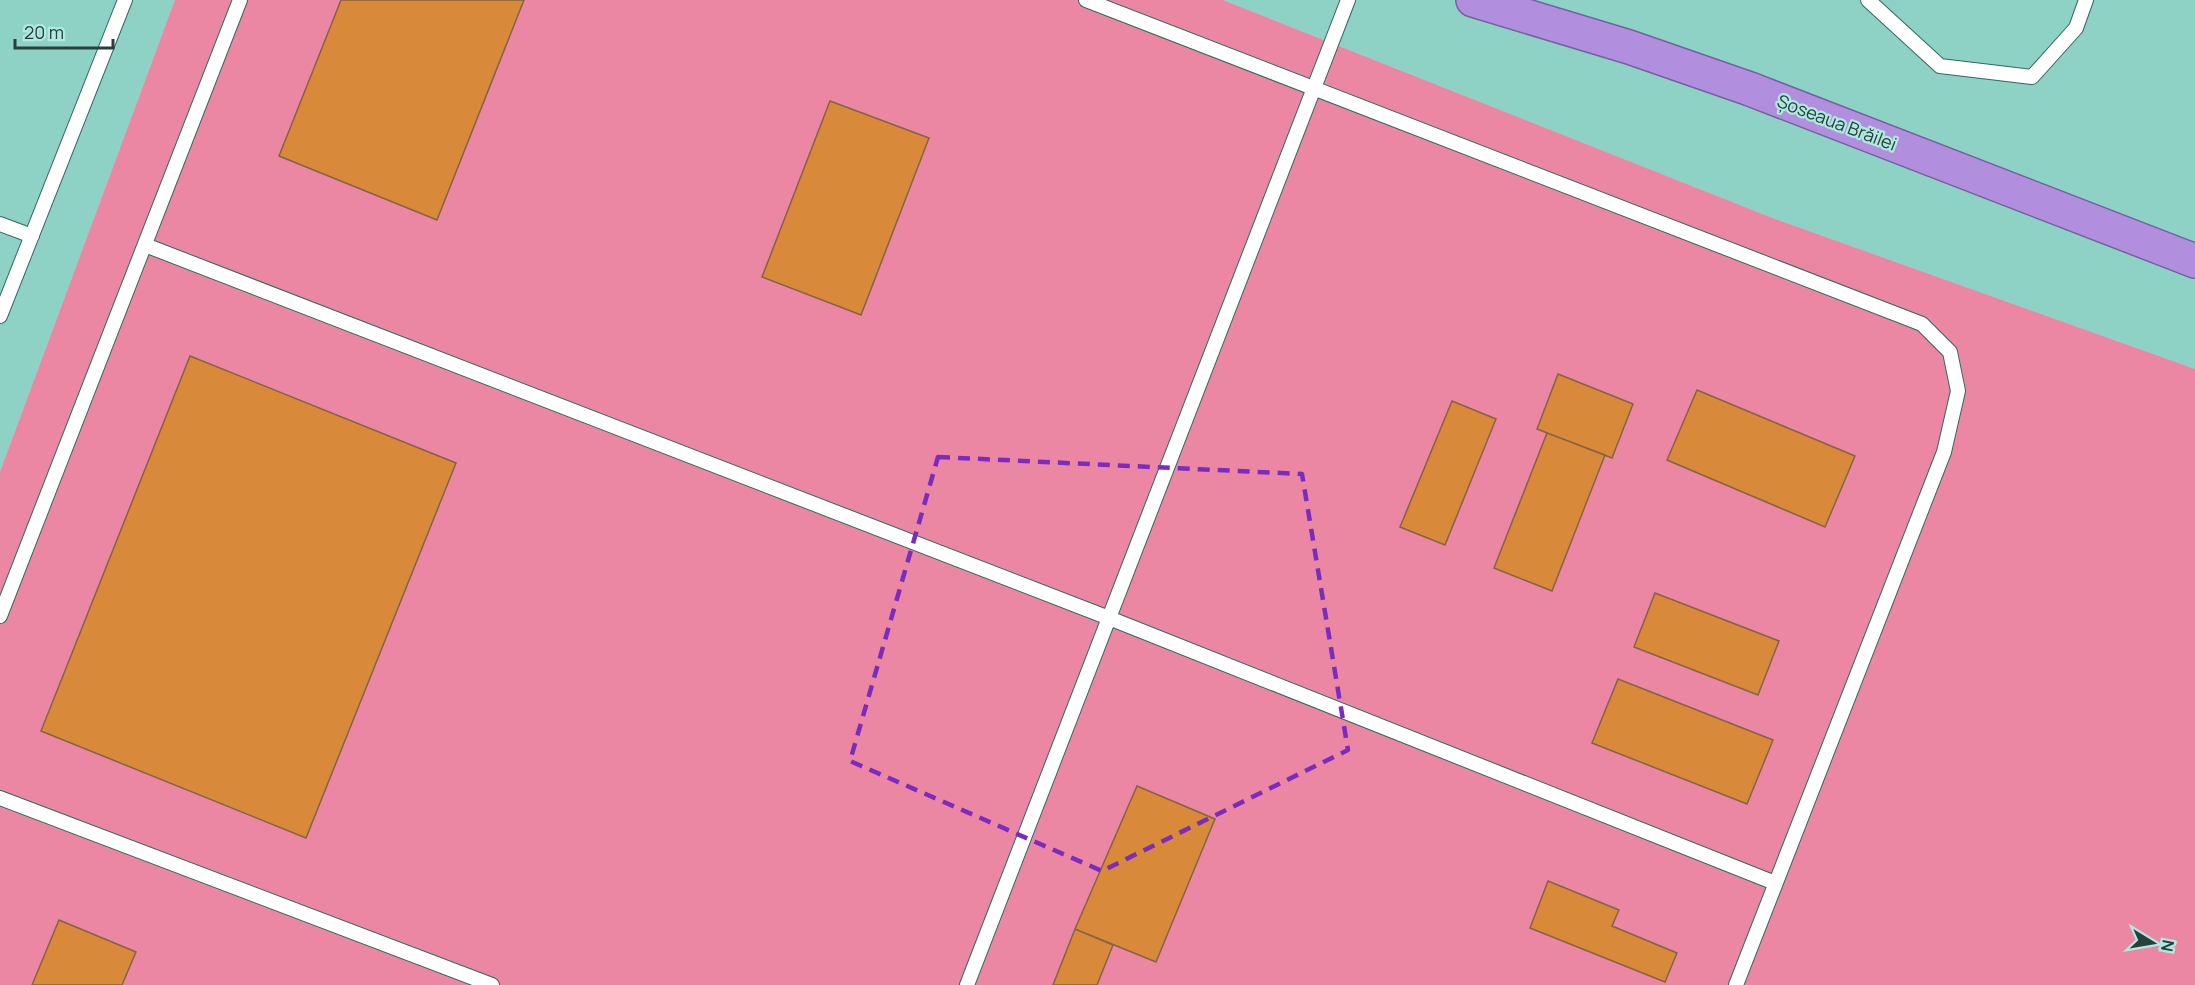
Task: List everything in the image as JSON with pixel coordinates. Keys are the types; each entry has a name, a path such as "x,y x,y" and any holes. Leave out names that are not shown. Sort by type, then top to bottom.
{"highway":[{"name":"Șoseaua Brăilei","path":"1473,0 1629,47 1750,89 2195,261"}],"lane":[{"path":"0,316 125,0"},
{"path":"0,616 240,0"},
{"path":"1086,0 1922,324 1950,352 1958,392 1944,452 1736,985"},
{"path":"967,985 1348,0"},
{"path":"1868,0 1940,66 2032,77 2076,28 2086,0"},
{"path":"0,224 32,236"},
{"path":"145,245 1109,618 1775,884"},
{"path":"0,798 492,985"}],"highlighted area":[{"path":"938,457 1302,474 1348,750 1102,871 850,761"}],"shaded area":[{"path":"0,0 175,0 0,472"},
{"path":"175,0 1223,0 1775,219 2195,369 2195,985 0,985 0,472"},
{"path":"1223,0 2195,0 2195,369 1775,219"}],"building":[{"path":"341,0 524,0 437,220 279,156"},
{"path":"830,101 929,138 861,315 762,277"},
{"path":"190,356 456,463 306,838 41,731"},
{"path":"1558,374 1633,404 1612,458 1537,429"},
{"path":"1697,390 1855,456 1825,527 1667,460"},
{"path":"1452,401 1496,419 1445,545 1400,527"},
{"path":"1547,433 1605,455 1552,591 1494,568"},
{"path":"1655,593 1779,641 1758,695 1634,647"},
{"path":"1618,679 1773,740 1747,804 1592,743"},
{"path":"1137,786 1215,819 1156,962 1075,929"},
{"path":"1548,881 1619,910 1612,926 1677,953 1665,982 1530,928"},
{"path":"59,920 136,952 122,985 32,985"},
{"path":"1075,929 1113,945 1097,985 1053,985"}]}
